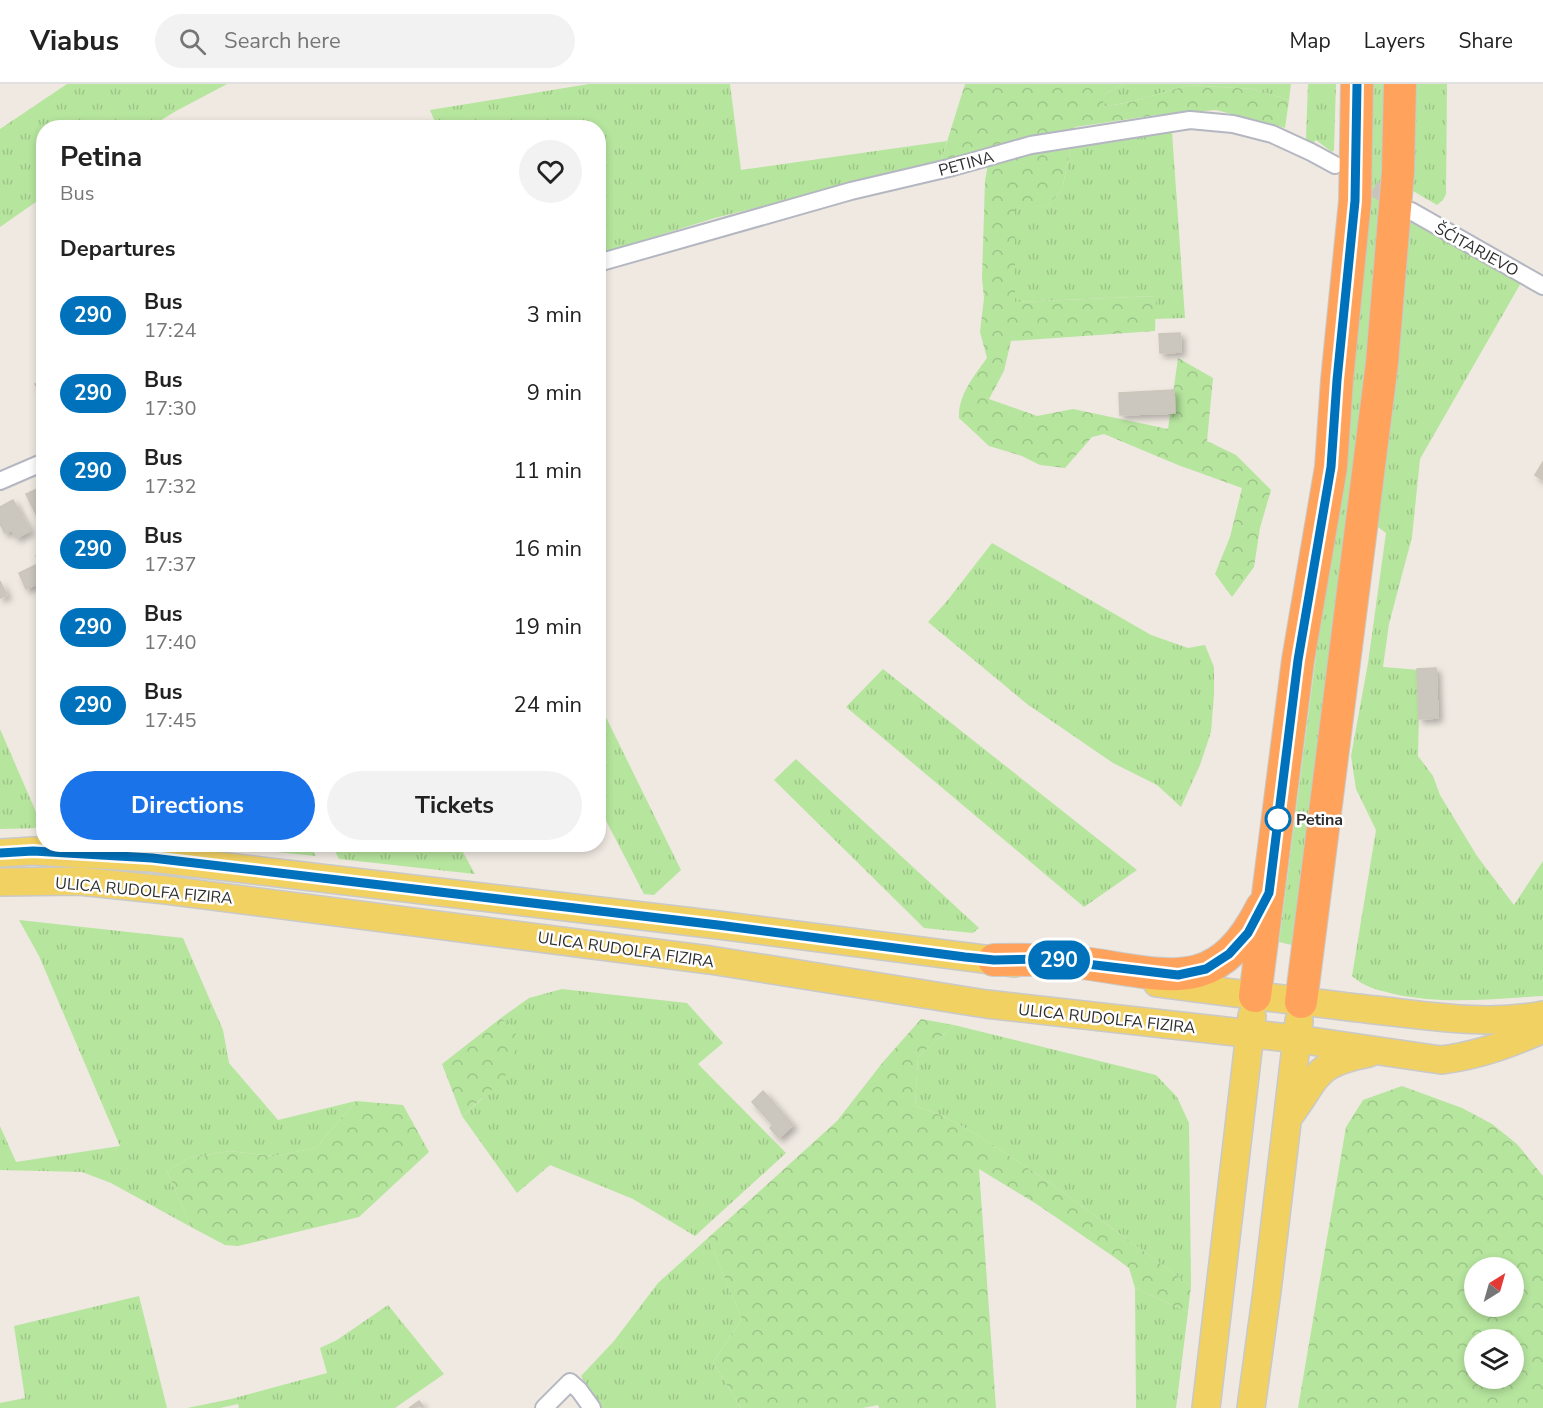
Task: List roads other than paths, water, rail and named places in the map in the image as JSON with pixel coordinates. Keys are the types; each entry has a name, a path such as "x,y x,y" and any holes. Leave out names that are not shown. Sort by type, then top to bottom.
{"highway":[{"path":"1255,996 1298,660 1331,467 1337,380 1355,201 1357,84"},
{"path":"1301,1002 1382,363 1398,172 1400,84"},
{"path":"994,960 1045,959 1154,974 1194,973 1220,961 1237,947 1248,933 1269,893"}],"main road":[{"name":"ULICA RUDOLFA FIZIRA","path":"0,853 36,851"},
{"name":"ULICA RUDOLFA FIZIRA","path":"50,852 152,858 718,925 1301,1002 1491,1021 1543,1015"},
{"name":"ULICA RUDOLFA FIZIRA","path":"0,882 79,880 166,890 710,960 986,1004 1297,1039 1442,1060 1463,1058 1490,1050 1543,1029"},
{"path":"1206,1408 1255,996"},
{"path":"1251,1408 1268,1291 1301,1002"},
{"path":"1286,1121 1311,1082 1324,1068 1349,1056 1382,1050"}],"street":[{"name":"PETINA","path":"606,260 851,191 953,167 1031,145 1190,120 1233,124 1272,134 1335,165"},
{"name":"ŠĆITARJEVO","path":"1411,211 1543,286"},
{"path":"0,481 36,465"},
{"path":"544,1408 570,1382 592,1408"}],"tunnel":[{"path":"1353,176 1400,204"}],"place":[{"name":"Petina","path":"1278,819"}]}
